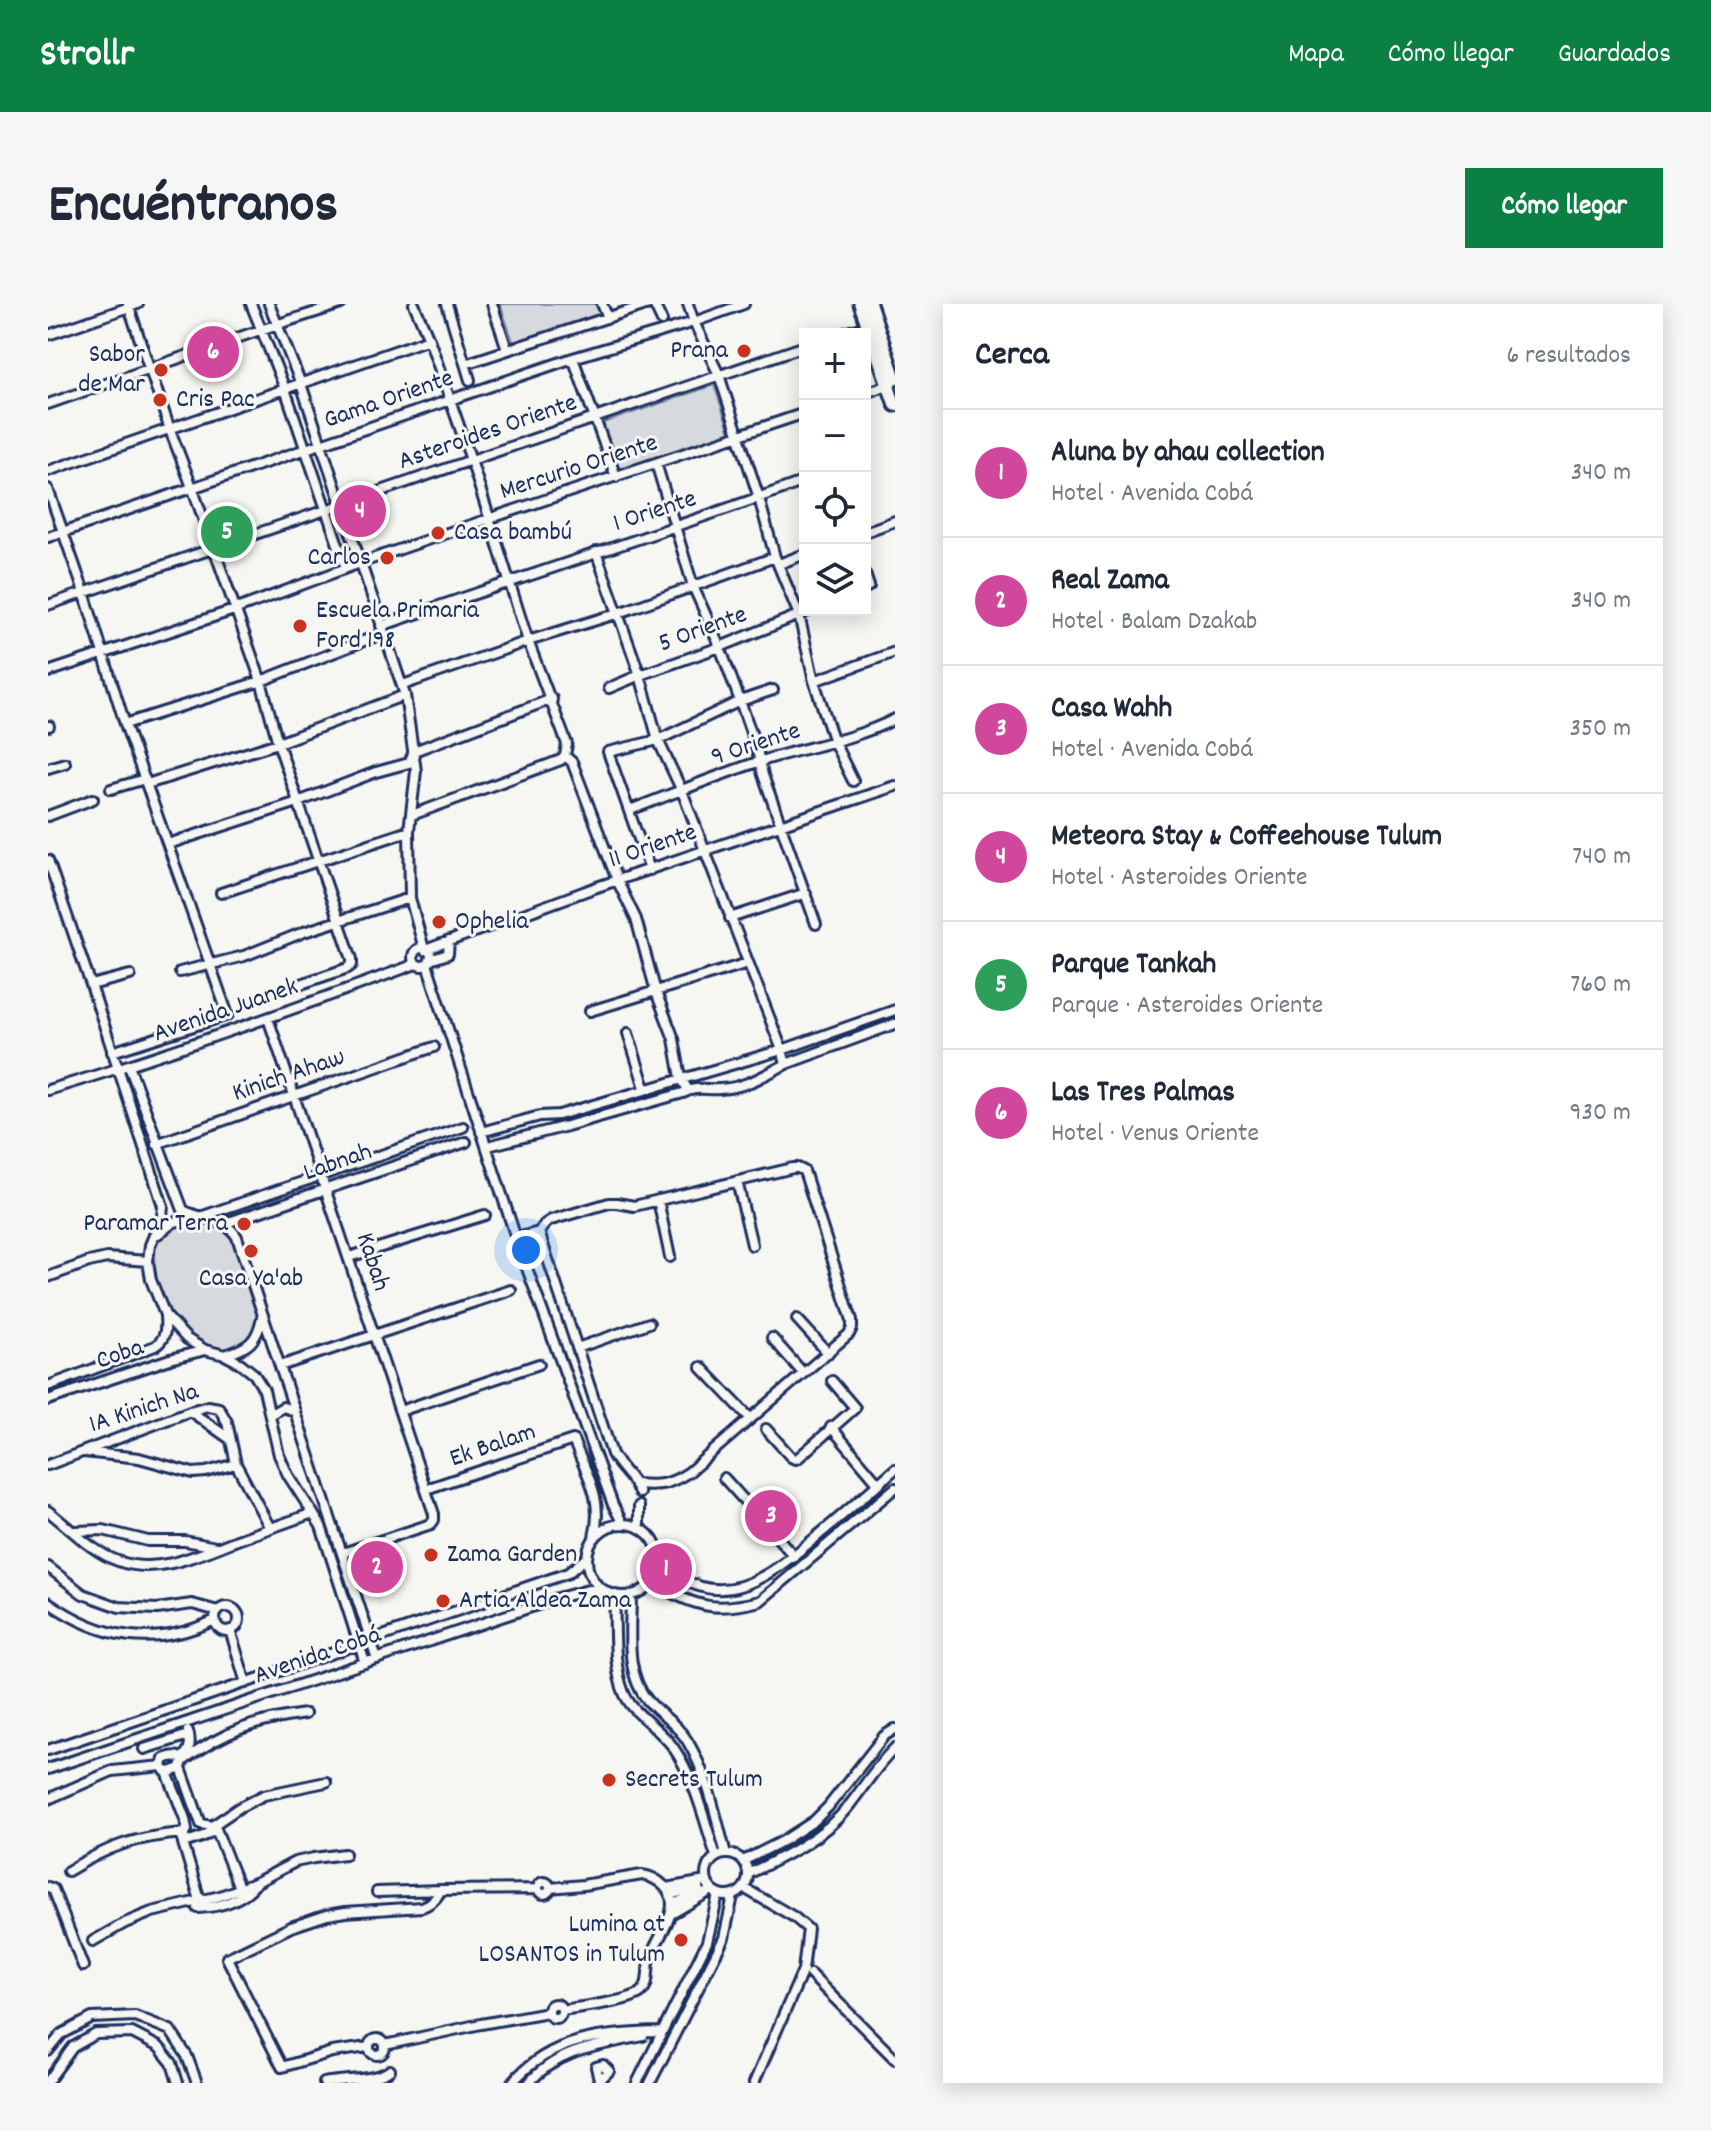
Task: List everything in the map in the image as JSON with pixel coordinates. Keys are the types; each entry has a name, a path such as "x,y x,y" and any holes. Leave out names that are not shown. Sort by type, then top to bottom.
{"main road":[{"path":"860,304 872,325 893,382 895,405"},
{"path":"870,304 872,325"}],"street":[{"path":"251,304 285,389 346,568"},
{"path":"269,304 301,384 403,685 416,771 409,831 410,898 424,949 430,955 429,962 516,1238 613,1505 623,1524"},
{"path":"48,404 341,304"},
{"path":"412,815 561,760 567,744 528,641 471,460 414,304"},
{"path":"447,304 470,380"},
{"path":"492,304 507,349"},
{"path":"602,304 608,318"},
{"path":"465,364 652,304 662,321"},
{"path":"688,304 719,375 777,560 799,615"},
{"name":"Gama Oriente","path":"48,537 573,358 744,304"},
{"path":"48,335 132,305 149,368 261,681 278,743 352,959 351,967 292,987"},
{"path":"862,328 872,325"},
{"path":"48,471 429,339"},
{"name":"Asteroides Oriente","path":"48,605 799,348"},
{"path":"573,358 616,477"},
{"path":"871,391 893,382"},
{"name":"Mercurio Oriente","path":"48,672 799,415"},
{"path":"656,463 693,586 740,701 816,924"},
{"name":"1 Oriente","path":"125,724 261,681 510,581 799,483"},
{"path":"48,489 125,724 228,1015 112,1052"},
{"path":"871,530 895,521"},
{"path":"596,552 640,675 658,740 682,791 786,1064"},
{"path":"403,685 693,586 799,555"},
{"name":"5 Oriente","path":"609,688 799,615"},
{"path":"799,616 814,681 834,742 853,781"},
{"path":"814,681 895,652"},
{"path":"650,870 608,752 658,740 740,701 773,690"},
{"path":"111,789 146,782 278,743 405,695"},
{"path":"168,844 409,763 414,751 552,699"},
{"name":"9 Oriente","path":"630,810 759,762 834,742 895,719"},
{"path":"565,756 572,762 617,880 636,919 656,992 674,1039 681,1078 688,1090"},
{"path":"48,768 65,763"},
{"name":"11 Oriente","path":"424,949 895,786"},
{"path":"48,816 93,799"},
{"path":"221,893 409,831"},
{"path":"48,860 51,879 91,985 163,1206 148,1261 151,1280 165,1315 162,1342"},
{"path":"730,918 806,893"},
{"path":"180,972 244,956 410,898"},
{"path":"424,949 414,953 413,959 421,966 448,954 449,941"},
{"path":"590,1011 748,963"},
{"name":"Avenida Juanek","path":"48,1090 129,1066 416,964"},
{"path":"91,985 130,975"},
{"path":"481,1132 540,1116 559,1115 782,1050 895,1010"},
{"path":"876,1017 881,1029"},
{"name":"Kabah","path":"268,1018 434,1514 431,1524 343,1553"},
{"path":"488,1146 688,1090 702,1087 720,1089 761,1079 786,1064 895,1024"},
{"path":"628,1033 645,1088"},
{"name":"Kinich Ahaw","path":"156,1144 434,1047"},
{"path":"129,1066 183,1210 223,1224 232,1229 237,1237 377,1659"},
{"path":"702,1087 704,1072"},
{"path":"610,1098 614,1112"},
{"path":"559,1115 567,1126"},
{"path":"536,1133 540,1116"},
{"path":"154,1237 174,1222 200,1217 463,1127"},
{"name":"Labnah","path":"223,1224 466,1142"},
{"path":"516,1238 539,1232 551,1220 609,1203 634,1206 798,1168 804,1171 852,1328 828,1353 689,1472 673,1482 637,1489 612,1454 539,1232"},
{"path":"737,1181 752,1245"},
{"path":"658,1200 670,1257"},
{"path":"349,1257 485,1215"},
{"path":"48,1277 107,1258 148,1261"},
{"path":"280,1366 511,1290"},
{"path":"165,1315 187,1339 205,1350 240,1363 254,1374 264,1390 279,1455 288,1475 321,1526 365,1663"},
{"path":"225,1355 249,1345 262,1316"},
{"path":"797,1319 828,1353"},
{"path":"577,1348 649,1323"},
{"path":"772,1338 803,1373"},
{"path":"162,1342 170,1349 170,1359"},
{"path":"48,1386 162,1342"},
{"name":"Coba","path":"48,1400 205,1350"},
{"path":"400,1411 539,1364"},
{"path":"701,1367 750,1418"},
{"path":"766,1429 795,1459 855,1408 832,1381"},
{"name":"1A Kinich Na","path":"48,1465 190,1411 208,1406 219,1408 227,1422 236,1464 270,1528"},
{"path":"271,1414 283,1407 296,1412"},
{"path":"190,1411 231,1440"},
{"path":"831,1427 879,1484"},
{"name":"Ek Balam","path":"426,1489 573,1440 597,1499 598,1522 594,1537"},
{"path":"80,1451 139,1458 193,1473 236,1464"},
{"path":"659,1561 670,1572 702,1588 721,1590 740,1587 764,1578 895,1469"},
{"path":"724,1478 794,1556"},
{"path":"650,1583 696,1604 718,1608 760,1601 895,1488"},
{"path":"307,1503 324,1495"},
{"path":"639,1506 639,1527"},
{"path":"48,1511 97,1552 136,1565 170,1564 313,1513"},
{"path":"623,1524 639,1527 656,1545 659,1561 655,1576 645,1588 631,1595 604,1590 591,1577 586,1558 594,1537 607,1527 623,1524"},
{"path":"75,1531 103,1530 148,1541 185,1541 217,1548"},
{"name":"Avenida Cobá","path":"48,1750 568,1573 586,1558"},
{"path":"48,1567 83,1594 119,1607 157,1609 192,1604 218,1611"},
{"name":"Avenida Cobá","path":"48,1769 576,1592 604,1590"},
{"path":"614,1594 618,1662 625,1695 634,1709 676,1750 721,1855"},
{"path":"631,1595 632,1659 637,1681 647,1701 688,1742 708,1789 721,1855"},
{"path":"48,1602 71,1618 126,1637 164,1636 215,1620"},
{"path":"215,1620 218,1611 230,1607 237,1614 237,1623 230,1630"},
{"path":"215,1620 222,1629 230,1630"},
{"path":"230,1630 246,1683"},
{"path":"48,1799 112,1771 172,1763 238,1729 305,1714"},
{"path":"139,1738 151,1761 172,1763 189,1750 187,1724"},
{"path":"167,1729 166,1742 185,1819 184,1835 201,1904"},
{"path":"743,1861 814,1821 884,1736 895,1729"},
{"path":"157,1733 166,1742"},
{"path":"144,1749 189,1735"},
{"path":"748,1874 816,1836 847,1809 879,1762 895,1748"},
{"path":"172,1763 201,1824"},
{"path":"68,1871 119,1844 141,1838 202,1837 240,1807 264,1795 326,1782"},
{"path":"184,1835 201,1824 214,1827"},
{"path":"214,1827 240,1892"},
{"path":"93,1941 139,1916 182,1905 201,1904 240,1892 295,1862 345,1854"},
{"path":"637,2083 707,1942 710,1888 707,1867 721,1855 735,1855 743,1861 748,1874 744,1888 733,1896 724,1938 650,2083"},
{"path":"377,1892 441,1890 538,1889 545,1894 550,1888 642,1875 661,1883 670,1901 652,1952 648,1981 641,1993 562,2010 554,2004 548,2012 385,2045 377,2039 370,2042 368,2047 332,2052 282,2067 227,1958 309,1920 345,1912 422,1907 436,1899 441,1890"},
{"path":"48,1887 53,1889 83,1966"},
{"path":"670,1901 710,1888"},
{"path":"670,1901 710,1888 733,1896"},
{"path":"744,1888 794,1917 808,1929 803,1970 754,2083"},
{"path":"810,1974 895,2059"},
{"path":"48,2051 62,2034 92,2018 135,2016 170,2030 187,2056 197,2083"},
{"path":"117,2017 118,2034"},
{"path":"529,2083 536,2074 563,2056 678,2029"},
{"path":"512,2083 546,2052 579,2041 624,2033 662,2032"},
{"path":"48,2081 73,2047 96,2034 132,2033 159,2047 172,2063 178,2083"},
{"path":"324,2083 379,2077 390,2070"}],"shaded area":[{"path":"500,304 598,304 601,313 514,344"},
{"path":"714,385 731,435 620,473 603,423"},
{"path":"201,1219 231,1231 260,1317 248,1344 228,1352 210,1349 181,1328 170,1313 155,1277 153,1259 158,1238 174,1226"}],"place":[{"name":"Prana","path":"744,351"},
{"name":"Las Tres Palmas","path":"213,352"},
{"name":"Sabor de Mar","path":"161,370"},
{"name":"Cris Pac","path":"160,400"},
{"name":"Meteora Stay & Coffeehouse Tulum","path":"360,511"},
{"name":"Parque Tankah","path":"227,532"},
{"name":"Casa bambú","path":"438,533"},
{"name":"Carlos","path":"387,558"},
{"name":"Escuela Primaria Ford 198","path":"300,626"},
{"name":"Ophelia","path":"439,922"},
{"name":"Paramar Terra","path":"244,1224"},
{"name":"Casa Ya'ab","path":"251,1251"},
{"name":"Casa Wahh","path":"771,1516"},
{"name":"Zama Garden","path":"431,1555"},
{"name":"Real Zama","path":"377,1567"},
{"name":"Aluna by ahau collection","path":"666,1569"},
{"name":"Artia Aldea Zama","path":"443,1601"},
{"name":"Secrets Tulum","path":"609,1780"},
{"name":"Lumina at LOSANTOS in Tulum","path":"681,1940"}]}
